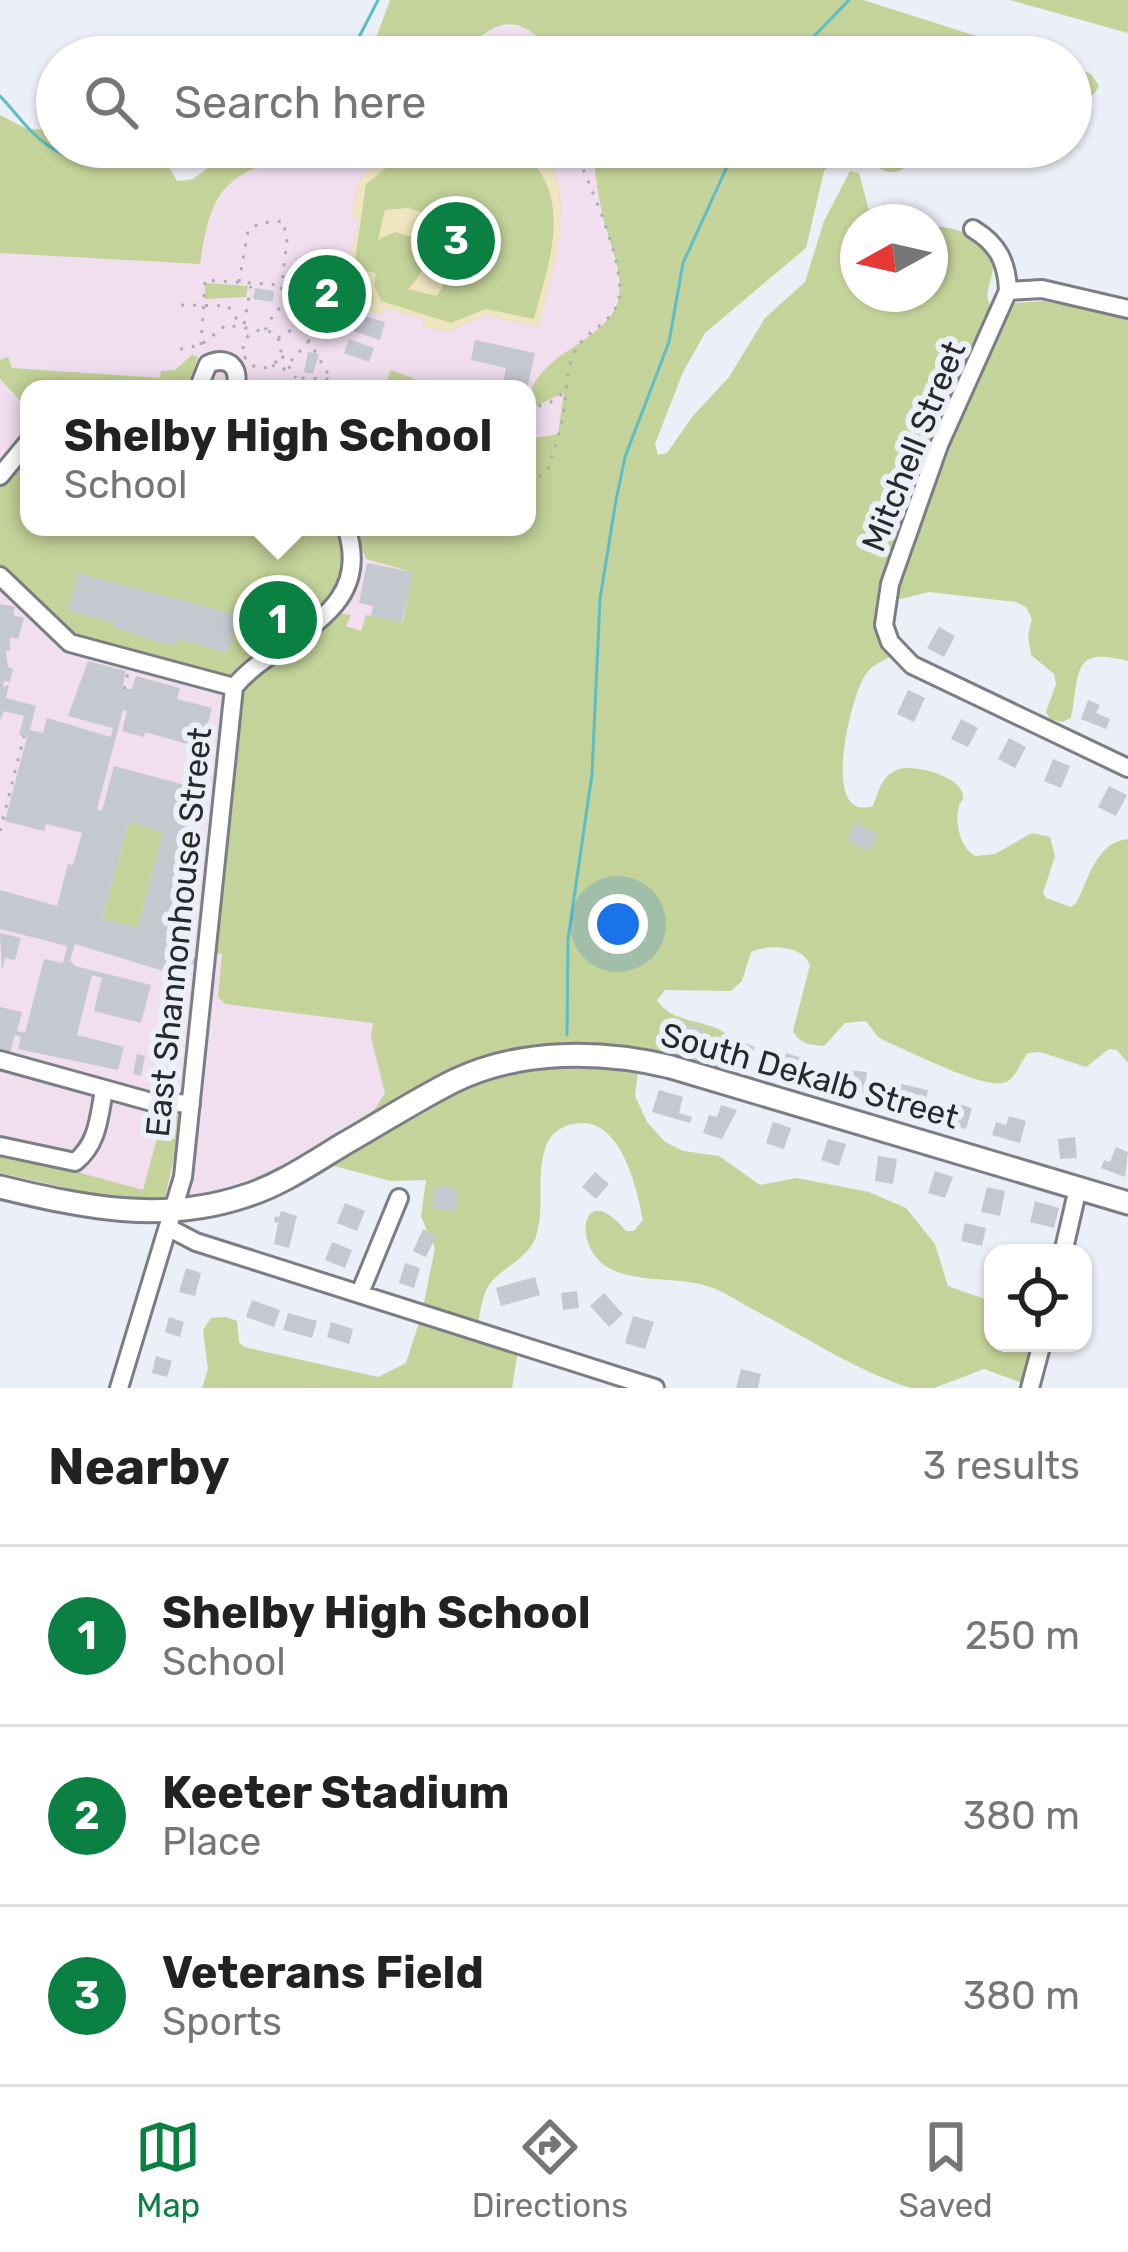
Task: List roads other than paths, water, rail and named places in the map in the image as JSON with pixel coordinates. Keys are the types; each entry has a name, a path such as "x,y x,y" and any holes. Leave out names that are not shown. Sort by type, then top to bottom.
{"main road":[{"name":"South Dekalb Street","path":"0,1187 171,1219 275,1185 457,1079 548,1057 637,1059 671,1067 1128,1203"}],"street":[{"path":"973,229 995,245 1003,259 1007,291 1042,289 1128,309"},
{"name":"Mitchell Street","path":"1007,291 926,478 890,584 884,625 890,642 912,665 1128,768"},
{"path":"202,380 208,364 224,360 237,372 236,380"},
{"path":"0,476 20,452"},
{"name":"East Shannonhouse Street","path":"119,1388 183,1177 234,687 247,671 328,615 339,601 351,568 347,536"},
{"path":"0,576 70,643 234,687"},
{"path":"0,1060 148,1101 191,1104"},
{"path":"0,1146 75,1162 95,1137 104,1090"},
{"path":"1065,1244 1078,1188"},
{"path":"359,1293 399,1198"},
{"path":"171,1219 196,1242 655,1388"},
{"path":"1030,1388 1040,1352"}],"waterway":[{"path":"360,36 378,0"},
{"path":"814,36 849,0"},
{"path":"0,96 36,135"},
{"path":"567,1035 568,939 592,774 600,599 616,500 625,457 669,342 683,263 726,168"}],"place":[{"name":"Veterans Field","path":"456,241"},
{"name":"Keeter Stadium","path":"327,294"},
{"name":"Shelby High School","path":"278,620"}]}
